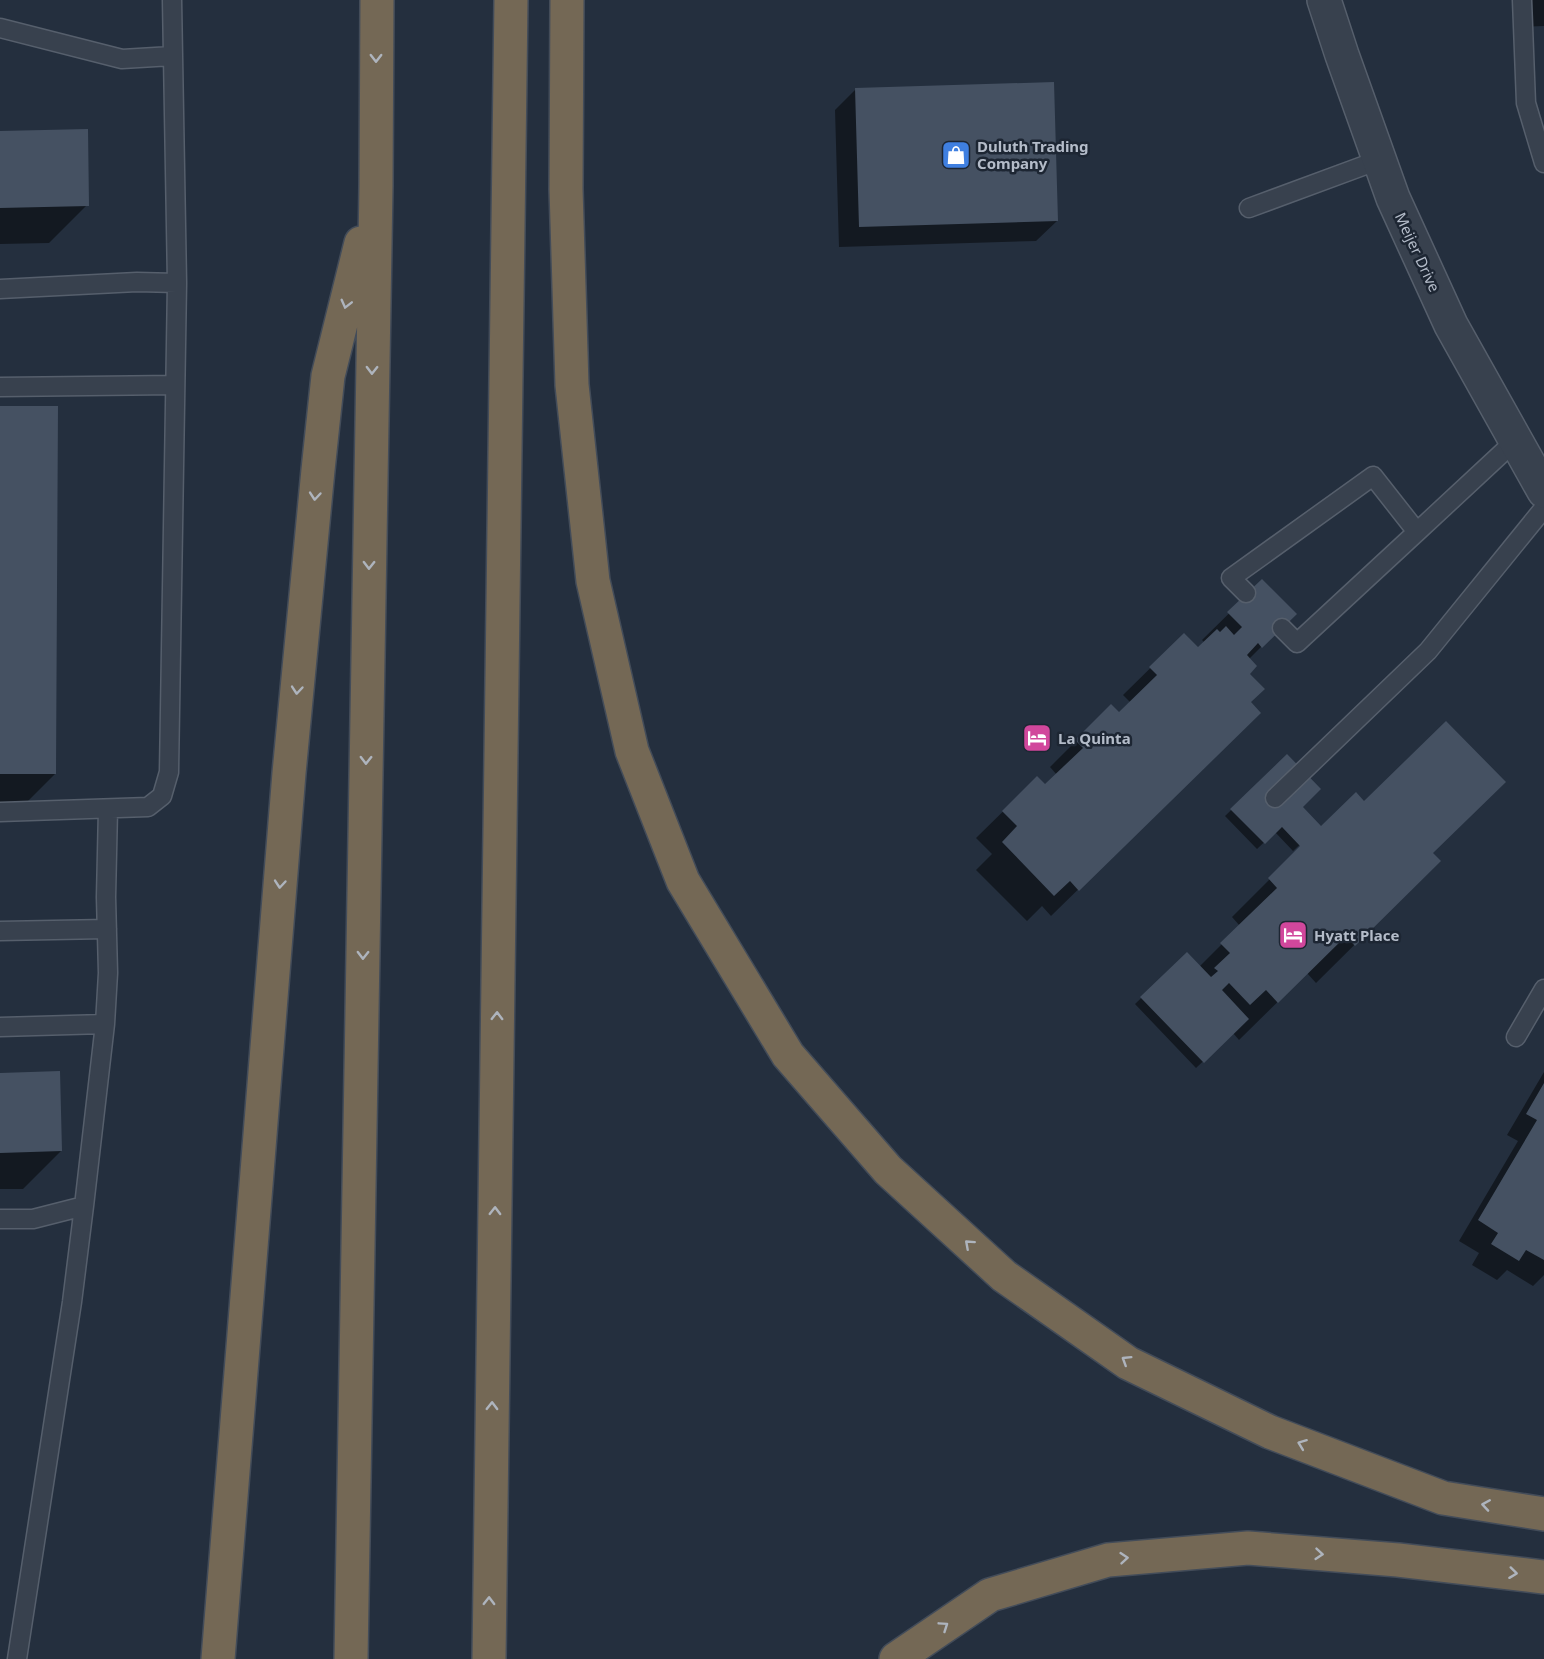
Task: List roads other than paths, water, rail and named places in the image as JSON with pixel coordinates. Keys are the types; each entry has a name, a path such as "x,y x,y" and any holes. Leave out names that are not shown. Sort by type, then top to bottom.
{"highway":[{"path":"351,1659 377,0"},
{"path":"489,1659 511,0"},
{"path":"567,0 566,189 572,385 593,581 632,751 683,881 788,1055 888,1170 1004,1276 1128,1363 1270,1432 1443,1498 1544,1514"},
{"path":"218,1659 289,773 328,376 375,186"},
{"path":"896,1659 990,1595 1108,1560 1248,1548 1398,1560 1544,1577"}],"street":[{"name":"Meijer Drive","path":"1324,0 1393,198 1451,325 1544,490"}],"lane":[{"path":"0,812 148,807 162,796 169,772 177,284 172,0"},
{"path":"1522,0 1526,103 1544,163"},
{"path":"0,28 122,59 172,56"},
{"path":"1249,208 1380,160"},
{"path":"0,289 137,282 177,284"},
{"path":"0,387 175,384"},
{"path":"1282,628 1297,643 1516,440"},
{"path":"1246,593 1230,578 1373,476 1417,532"},
{"path":"1275,798 1428,651 1544,508"},
{"path":"17,1659 70,1313 105,1024 108,973 108,809"},
{"path":"0,931 107,929"},
{"path":"1516,1037 1544,989"},
{"path":"0,1027 105,1024"},
{"path":"0,1219 33,1219 84,1206"}],"place":[{"name":"Duluth Trading Company","path":"956,155"},
{"name":"La Quinta","path":"1037,738"},
{"name":"Hyatt Place","path":"1293,935"}]}
